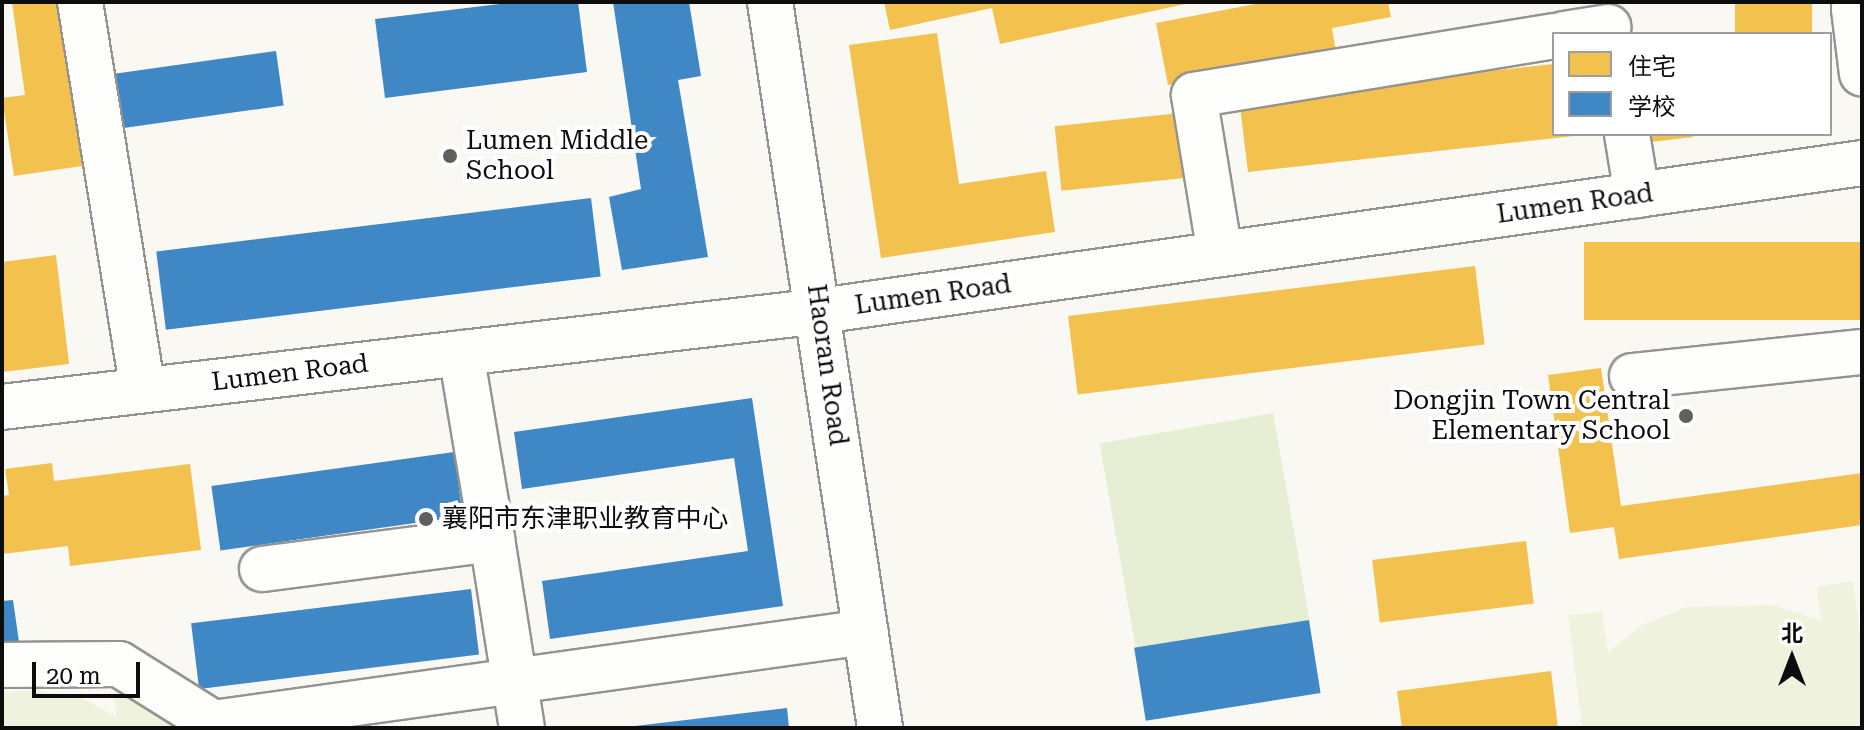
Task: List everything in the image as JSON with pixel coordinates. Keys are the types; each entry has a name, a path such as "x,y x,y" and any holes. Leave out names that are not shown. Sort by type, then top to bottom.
{"street":[{"path":"80,2 143,390"},
{"name":"Haoran Road","path":"770,2 820,311 880,728"},
{"path":"1862,8 1854,9 1862,74"},
{"path":"1571,32 1607,21"},
{"path":"1220,254 1194,95 1552,36"},
{"path":"1627,136 1637,195"},
{"name":"Lumen Road","path":"2,407 820,311 1862,163"},
{"path":"1632,376 1862,352"},
{"path":"461,353 522,728"},
{"path":"262,569 492,539"},
{"path":"2,665 119,664 214,726 866,632"}],"green space":[{"path":"1273,413 1309,620 1136,650 1100,444"},
{"path":"1853,581 1862,648 1862,728 1582,728 1568,615 1602,612 1608,653 1640,626 1687,607 1773,605 1821,621 1817,587"},
{"path":"111,675 175,715 177,728 2,728 2,693 25,690 78,696 117,717"}],"building: 住宅":[{"path":"12,2 72,2 96,164 14,176 2,98 25,95"},
{"path":"884,2 1190,3 1000,44 992,8 890,30"},
{"path":"1266,2 1388,2 1391,17 1332,28 1336,52 1168,85 1156,23"},
{"path":"1735,2 1812,2 1812,32 1735,32"},
{"path":"937,33 959,184 1046,171 1055,232 881,258 849,45"},
{"path":"1552,64 1552,136 1574,136 1248,172 1239,98"},
{"path":"1180,113 1187,178 1061,191 1055,126"},
{"path":"1641,136 1693,136 1693,137 1642,143"},
{"path":"1584,242 1862,242 1862,320 1584,320"},
{"path":"56,255 69,364 2,372 2,262"},
{"path":"1475,266 1485,344 1078,394 1068,316"},
{"path":"1601,368 1621,506 1862,473 1862,525 1619,559 1614,527 1570,533 1548,375"},
{"path":"52,463 54,481 190,464 201,550 70,566 68,546 2,554 2,496 9,495 5,469"},
{"path":"1526,541 1534,604 1380,622 1372,560"},
{"path":"1551,671 1558,728 1402,728 1397,691"}],"building: 学校":[{"path":"516,2 578,2 587,72 385,98 375,19"},
{"path":"613,2 689,2 701,76 678,80 708,257 622,270 609,197 641,189"},
{"path":"276,51 284,105 122,128 115,74"},
{"path":"591,198 601,276 166,330 156,251"},
{"path":"752,398 783,606 550,639 542,581 748,551 734,458 522,489 514,432"},
{"path":"454,452 463,516 220,550 211,486"},
{"path":"471,589 479,655 199,689 191,623"},
{"path":"13,600 20,649 2,652 2,601"},
{"path":"1309,620 1321,693 1146,721 1134,648"},
{"path":"787,708 789,728 635,728 635,726"}],"place":[{"name":"Lumen Middle School","path":"450,156"},
{"name":"Dongjin Town Central Elementary School","path":"1686,416"},
{"name":"襄阳市东津职业教育中心","path":"426,519"}]}
